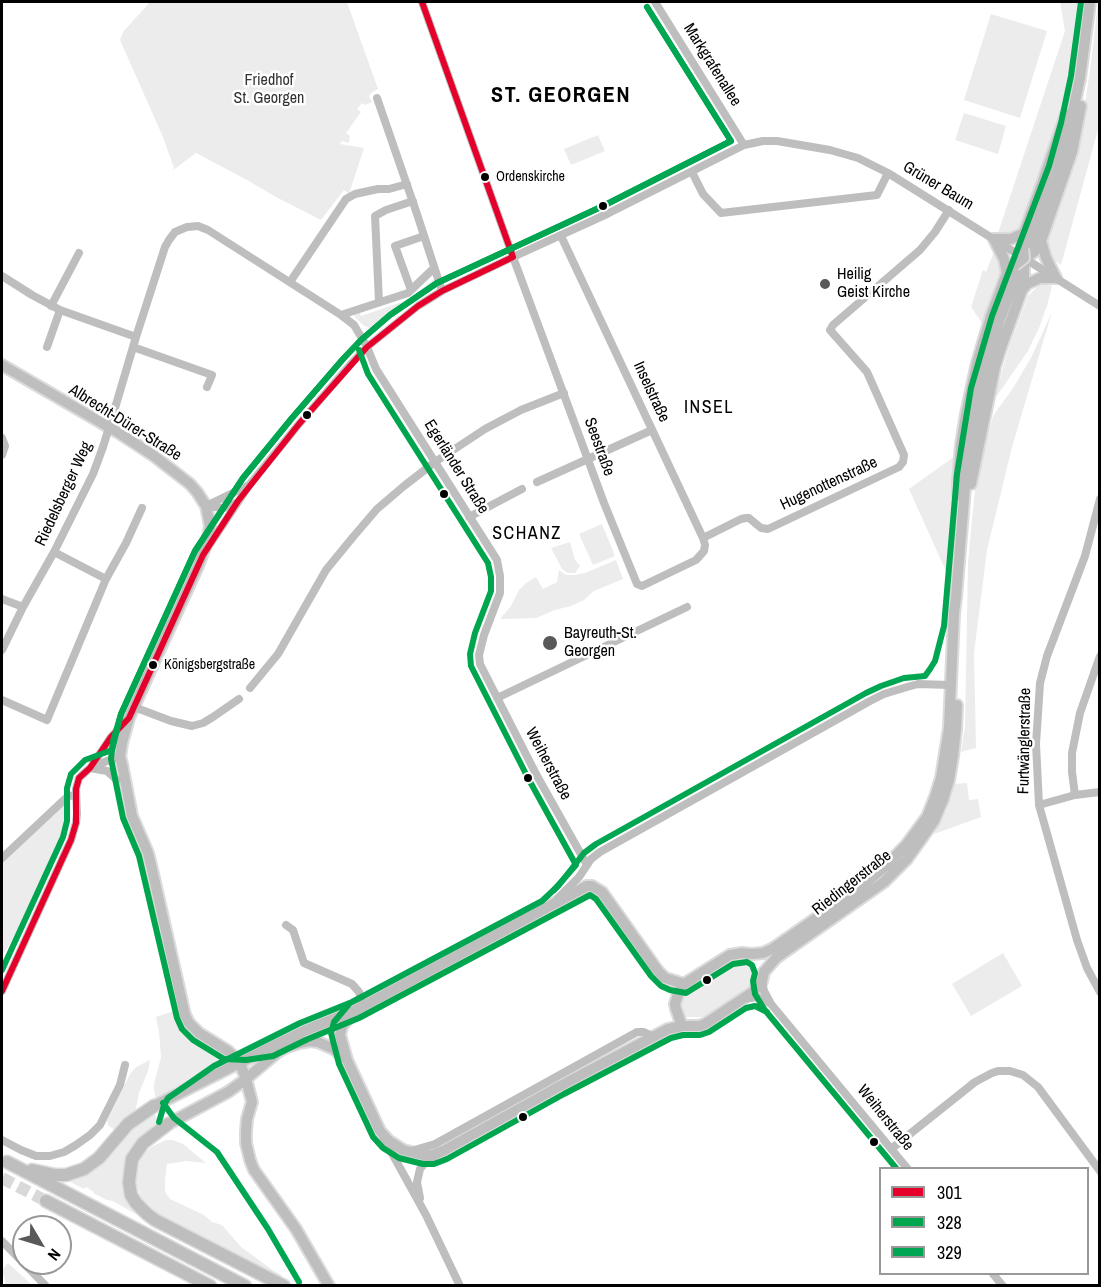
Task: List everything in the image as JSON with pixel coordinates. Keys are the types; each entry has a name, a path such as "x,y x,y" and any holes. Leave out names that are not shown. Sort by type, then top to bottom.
{"highway":[{"path":"154,1107 128,1124 93,1164 74,1173 55,1175 7,1162 245,1286"},
{"path":"168,1124 143,1143 132,1159 129,1182 131,1195 136,1203 155,1220 284,1286"},
{"path":"46,1201 210,1286"}],"main road":[{"path":"962,519 958,496 961,446 983,340 1022,260 1058,169 1080,78 1090,2"},
{"path":"962,519 995,367 1022,290 1024,232 1046,175 1071,95 1080,78"},
{"path":"1024,232 1011,240 994,239 1004,259 1022,260 1041,241 1072,152 1082,97 1080,78"},
{"path":"1022,290 1040,278 1056,278 1041,241"},
{"name":"Riedingerstraße","path":"684,984 730,955 764,953 772,949 861,887 887,865 907,844 927,817 938,788 949,728 954,613 969,454 980,390 993,342 1022,260"},
{"name":"Albrecht-Dürer-Straße","path":"2,365 140,446 190,484 206,506 210,526 203,555"},
{"path":"203,555 129,718 120,757 132,816 148,853 185,1015 194,1029 228,1051 240,1063 252,1102 247,1119 246,1143 254,1170 311,1253 329,1286"},
{"name":"Riedingerstraße","path":"408,1152 432,1155 443,1151 652,1036 668,1029 705,1024 753,992 776,958 884,882 907,859 934,821 949,780 956,729 959,614 956,597"},
{"path":"154,1107 304,1031 359,1007 587,886 592,886 602,892 658,971 665,978 684,984 675,1004 687,1026"},
{"path":"827,921 837,904"},
{"path":"752,954 759,960 763,976"},
{"path":"359,1007 341,1030 342,1046 380,1131 389,1141 408,1152"},
{"path":"168,1124 228,1092 278,1052 299,1043 310,1041 326,1044 347,1060"}],"street":[{"path":"422,2 513,257"},
{"name":"Markgrafenallee","path":"655,2 744,145"},
{"path":"377,98 442,291"},
{"name":"Grüner Baum","path":"203,555 250,484 306,415 367,347 418,306 442,291 561,236 744,145 777,141 830,150 858,158 888,173 949,210 1022,260 1100,306"},
{"path":"692,172 703,194 721,213 877,195 888,173"},
{"path":"290,282 346,199 355,194 407,184"},
{"path":"379,302 375,216 413,201"},
{"name":"Hugenottenstraße","path":"702,538 746,518 761,528 768,529 899,467 903,462 904,455 867,372 830,330 920,250 949,210"},
{"name":"Egerländer Straße","path":"169,240 176,232 187,227 203,228 354,325 376,369 497,560 500,593 479,655 480,664 486,676"},
{"path":"411,290 395,246 424,236"},
{"name":"Inselstraße","path":"561,236 702,538"},
{"name":"Riedelsberger Weg","path":"2,650 22,607 54,552 93,474 160,260 169,240"},
{"path":"51,306 79,253"},
{"name":"Seestraße","path":"513,257 604,503 637,584 642,586 696,560 704,551 705,545 702,538"},
{"path":"341,315 408,293 434,268"},
{"path":"2,276 51,306 136,337"},
{"path":"47,347 60,310"},
{"path":"133,347 212,375 207,387"},
{"path":"250,688 278,654 326,570 384,504 435,462 485,429 564,393"},
{"path":"537,482 652,430"},
{"path":"2,438 5,446 2,455"},
{"path":"206,506 250,484"},
{"path":"469,517 522,489"},
{"name":"Furtwänglerstraße","path":"1100,499 1096,530 1047,656 1040,683 1036,744 1038,805 1077,940 1087,968 1100,992"},
{"path":"206,506 222,508 238,501"},
{"path":"2,700 47,720 106,579 142,508"},
{"path":"54,552 106,579"},
{"path":"2,599 22,607"},
{"path":"497,699 687,607"},
{"path":"1076,795 1072,772 1072,753 1088,689 1100,656"},
{"name":"Weiherstraße","path":"486,676 536,774 587,865"},
{"path":"547,908 579,877 595,856 877,697 918,684 950,685"},
{"path":"134,706 171,721 192,726 213,717 239,699"},
{"path":"2,991 5,973 71,840 76,823 76,789 79,778 90,768 111,736 129,718"},
{"path":"90,768 120,757"},
{"path":"90,768 107,771 117,780"},
{"path":"1038,805 1076,795 1100,792"},
{"path":"2,858 65,799 76,795"},
{"path":"286,924 293,930 304,963 352,984 359,992 359,1007"},
{"path":"771,1004 767,988 776,958"},
{"name":"Weiherstraße","path":"763,976 764,992 771,1004 906,1167"},
{"path":"742,999 757,997 771,1004"},
{"name":"Riedingerstraße","path":"408,1152 435,1144 637,1032 644,1032 652,1036"},
{"path":"2,1140 36,1156 50,1156 76,1145 99,1125 120,1085 125,1065"},
{"path":"891,1149 986,1074 1010,1071 1023,1075 1038,1087 1100,1171"},
{"path":"380,1131 426,1215 460,1286"},
{"path":"426,1215 417,1190 418,1175 425,1163 443,1151"},
{"path":"2,1241 45,1286"}],"green space":[{"name":"Friedhof St. Georgen","path":"150,2 347,2 378,89 369,96 372,102 365,105 362,103 357,109 361,112 346,133 350,136 349,143 342,141 340,144 364,148 349,194 344,190 321,220 196,153 172,171 174,168 163,137 120,40 123,32"},
{"path":"1060,2 1082,2 1072,80 1020,230 1008,236 998,233 1065,31"},
{"path":"1098,2 1099,126 1061,265 1054,260 1048,250 1048,240 1069,181 1082,124"},
{"path":"991,14 1047,31 1020,118 964,100"},
{"path":"964,113 1006,126 998,154 955,140"},
{"path":"598,135 605,151 571,165 564,149"},
{"path":"994,252 1000,258 1003,273 982,323 971,307 983,270 986,272"},
{"path":"434,279 436,286 408,302 373,330 363,325 355,317 354,314 359,311 361,316 411,299"},
{"path":"1039,285 1052,286 1039,328 1028,351 994,400 1009,347 1028,296"},
{"path":"1052,312 1012,447 987,550 974,653 976,748 961,752 965,726 968,563 975,489 993,416 1031,358"},
{"path":"955,456 949,578 909,489"},
{"path":"602,524 615,556 593,565 579,534"},
{"path":"570,542 575,560 580,566 575,573 568,573 562,569 551,548"},
{"path":"616,560 623,579 594,591 584,600 536,618 500,619 511,606 519,590 536,577 543,589 557,582 559,570 566,575 575,575"},
{"path":"967,783 969,800 978,799 981,817 934,834 947,810 955,784"},
{"path":"68,800 70,802 68,828 62,849 56,852 17,933 2,956 2,862"},
{"path":"1003,953 1022,986 971,1016 952,984"},
{"path":"742,961 751,964 756,972 756,980 751,986 704,1017 685,1017 679,1012 677,1004 683,993 717,972"},
{"path":"177,1010 185,1028 224,1053 229,1059 156,1099 154,1084 161,1057 156,1017"},
{"path":"150,1060 134,1113 116,1131 108,1125 107,1121 130,1074 136,1067"},
{"path":"153,1112 160,1123 144,1134 133,1147 124,1171 125,1184 169,1233 113,1201 63,1178 103,1162 137,1123"},
{"path":"166,1140 183,1144 206,1163 186,1161 167,1164 165,1192 170,1199 222,1225 241,1247 280,1274 286,1284 147,1209 137,1186 138,1163 151,1147"},
{"path":"8,1263 12,1267 12,1275 21,1275 32,1285 6,1285 2,1270"}],"tunnel":[{"path":"2,1178 46,1201"}],"transit line":[{"name":"301","path":"422,2 513,257"},
{"name":"329","path":"159,1122 168,1098 214,1066 300,1023 352,1002 542,901 559,885 584,853 596,844 866,693 904,678 925,676 935,661 944,626 957,474 971,388 992,316 1049,166 1071,76 1081,2"},
{"name":"328","path":"647,7 731,141 603,206 437,283 390,315 343,359 243,478 195,551 121,714 113,741 111,759 123,818 139,856 177,1018 182,1029 193,1040 224,1059 246,1060 273,1056 359,1018 590,895 596,899 651,976 661,986 670,990 686,993 733,964 747,962 752,965 755,973 753,981 755,994 764,1009 895,1167"},
{"name":"329","path":"2,970 63,837 67,821 67,788 71,774 85,760 112,750 121,714 195,551 243,478 343,359 390,315 437,283 603,206 731,141 647,7"},
{"name":"301","path":"2,991 71,840 76,823 76,789 79,778 90,768 111,737 129,718 203,555 238,501 299,424 367,347 418,306 442,291 513,257"},
{"name":"328","path":"359,350 368,374 488,563 491,591 475,633 470,654 471,666 528,778 576,865 554,890"},
{"name":"328","path":"349,1004 334,1022 331,1033 339,1064 373,1137 383,1148 399,1158 423,1164 434,1164 447,1159 671,1038 709,1032 746,1008 755,1006 767,1012"},
{"name":"329","path":"163,1103 174,1118 217,1152 268,1229 299,1282"}],"place":[{"name":"Ordenskirche","path":"485,177"},
{"name":"Heilig Geist Kirche","path":"825,284"},
{"name":"Bayreuth-St. Georgen","path":"550,643"},
{"name":"Königsbergstraße","path":"153,665"}],"district":[{"name":"ST. GEORGEN","path":"561,96"},
{"name":"INSEL","path":"709,408"},
{"name":"SCHANZ","path":"527,534"}]}
